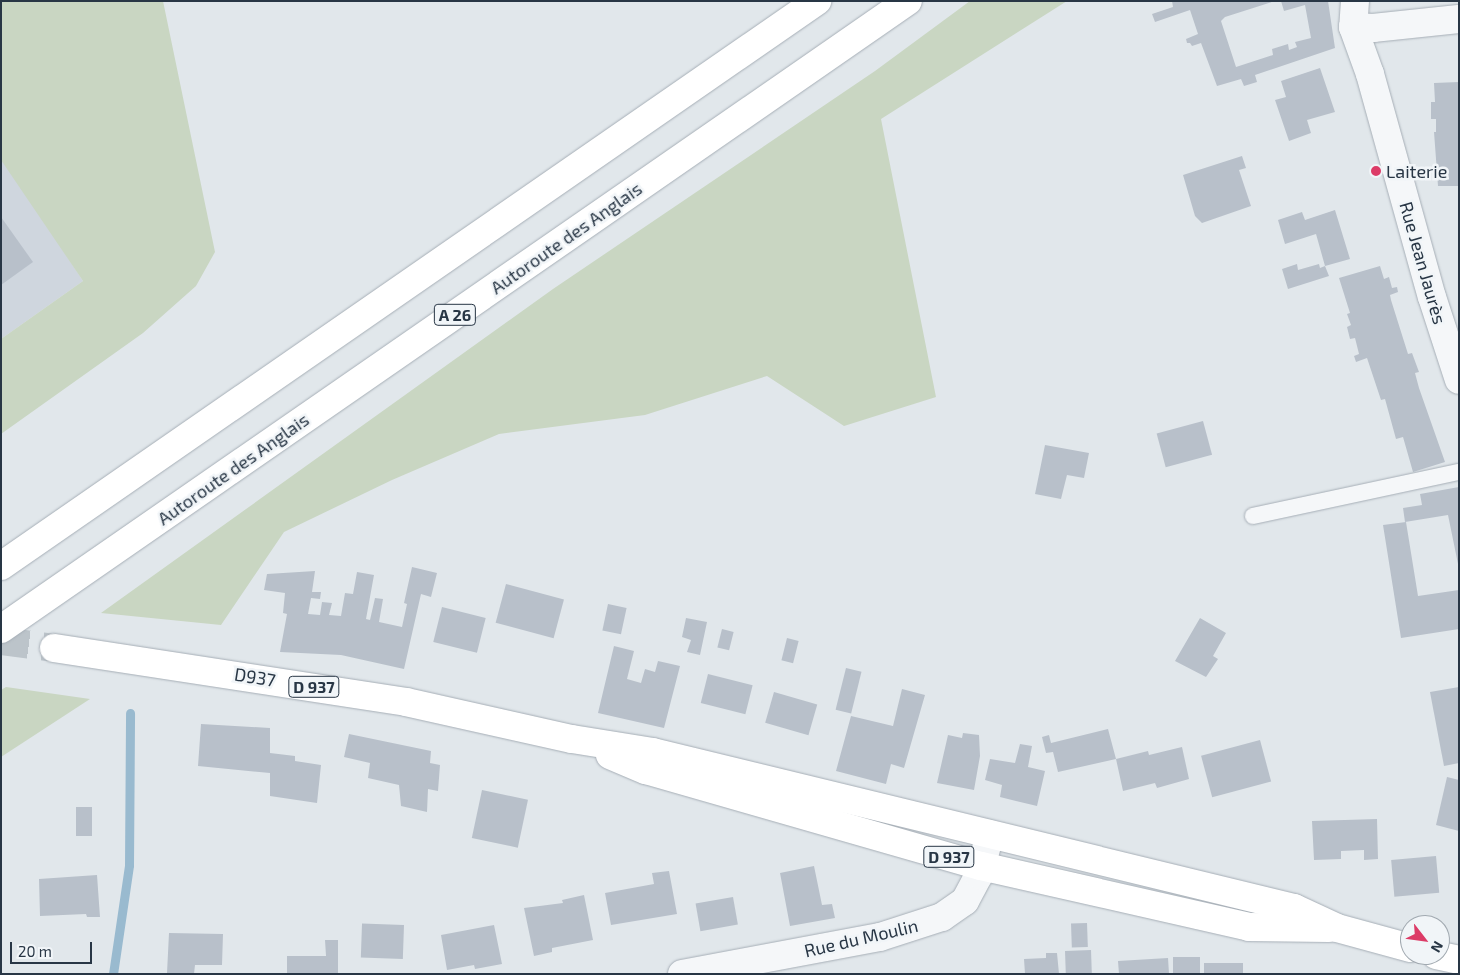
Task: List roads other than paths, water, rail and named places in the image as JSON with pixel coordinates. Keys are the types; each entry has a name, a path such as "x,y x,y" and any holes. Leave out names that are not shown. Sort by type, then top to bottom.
{"main road":[{"path":"1,566 817,1"},
{"name":"Autoroute des Anglais","path":"1,629 908,1"},
{"name":"D937","path":"54,648 406,702 572,739"},
{"name":"D 937","path":"572,739 653,752 1294,908 1337,928 1400,945"},
{"name":"D 937","path":"572,739 646,770 981,866 1249,927 1337,928"}],"street":[{"path":"1354,14 1373,28 1459,18"},
{"name":"Rue Jean Jaurès","path":"1354,14 1432,297 1459,380"},
{"name":"Rue du Moulin","path":"682,974 880,937 942,917 965,901 981,866 990,834"}],"lane":[{"path":"1252,516 1459,472"}],"waterway":[{"path":"113,974 129,865 130,713"}],"tunnel":[{"path":"1,641 54,648"}],"place":[{"name":"Laiterie","path":"1376,171"}]}
